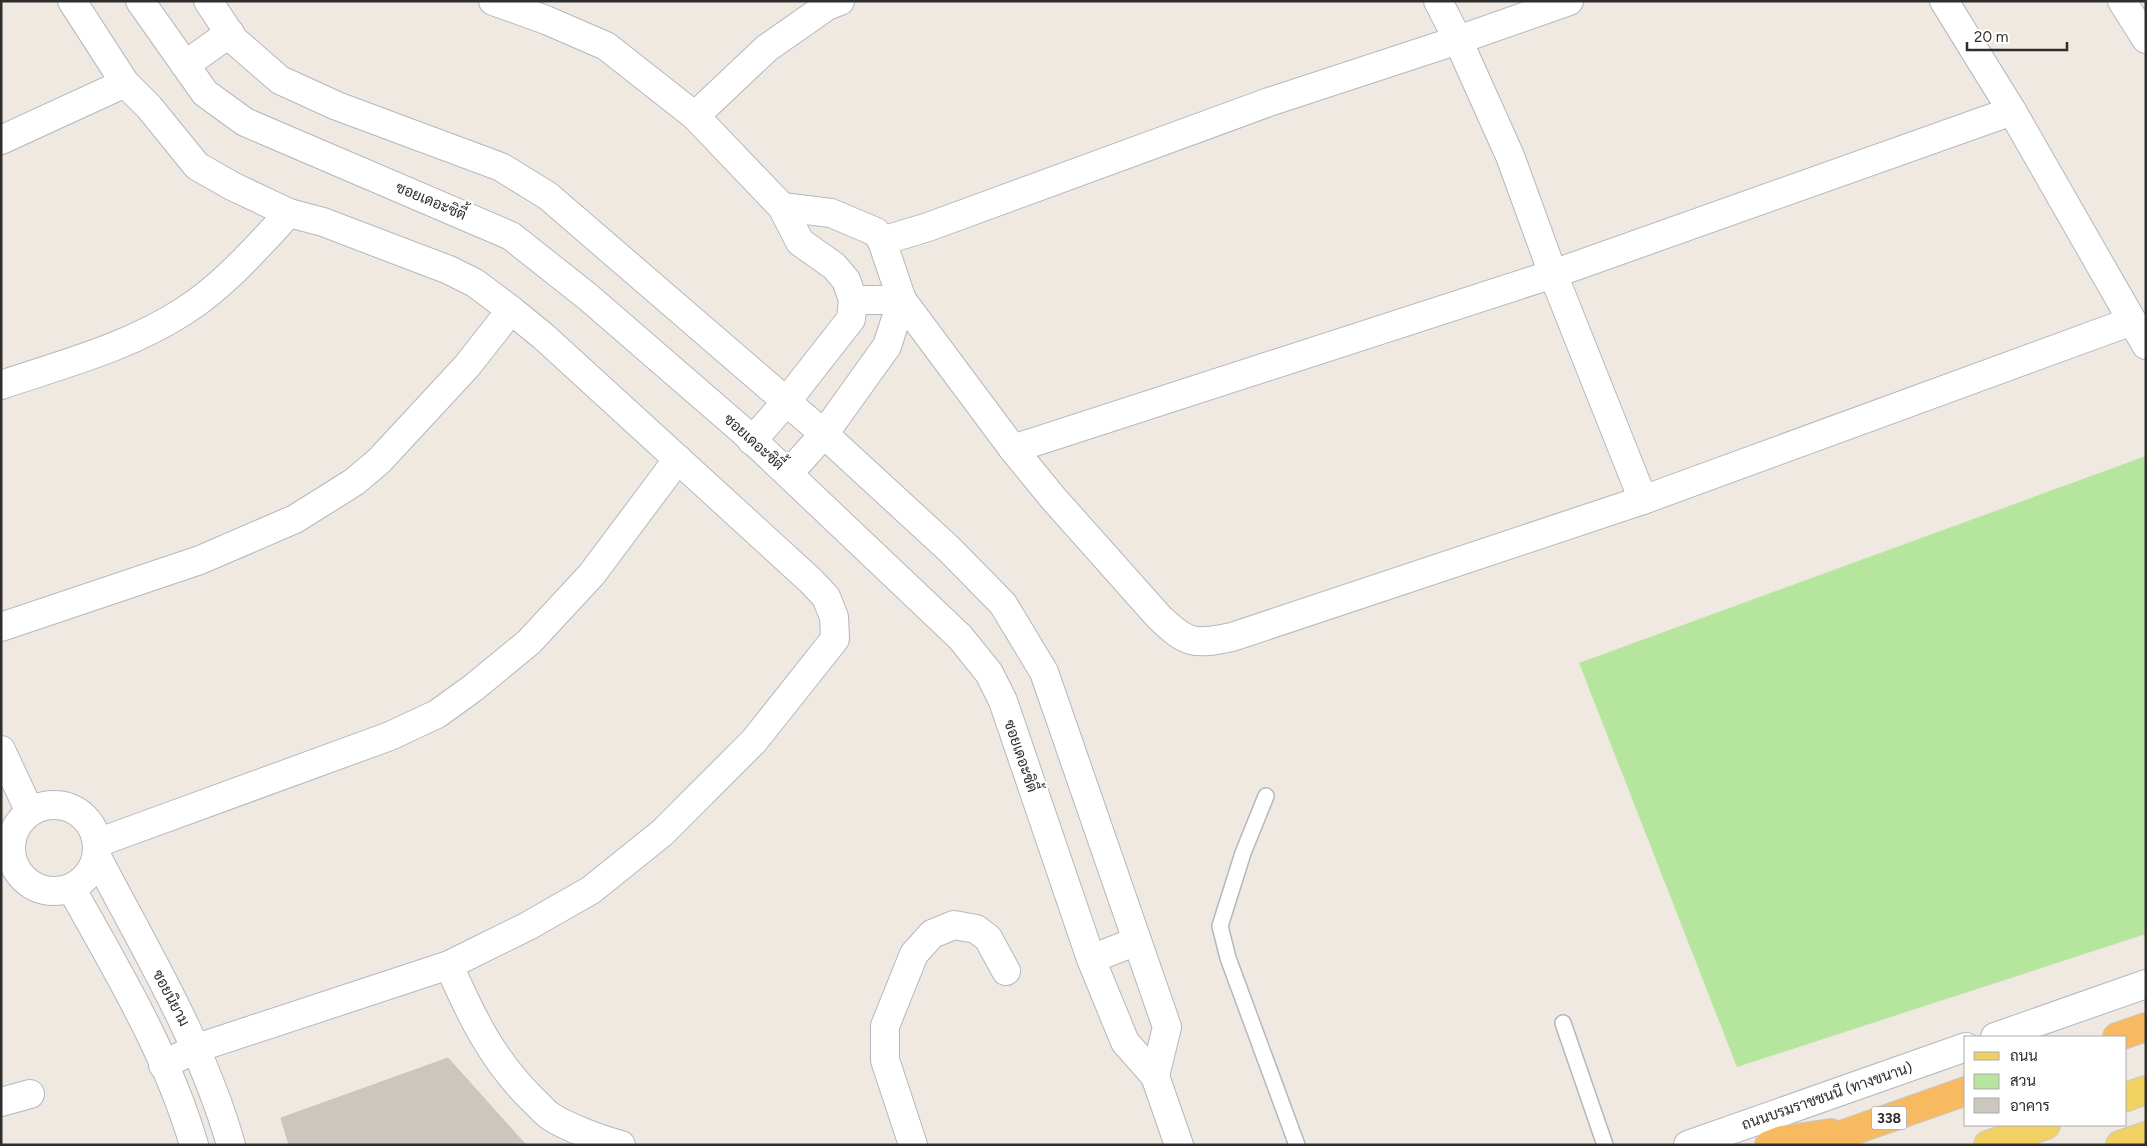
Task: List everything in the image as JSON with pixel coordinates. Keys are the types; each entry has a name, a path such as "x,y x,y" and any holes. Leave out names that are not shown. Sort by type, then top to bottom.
{"highway":[{"path":"2120,1036 2146,1027"},
{"name":"338","path":"1813,1145 1964,1092"},
{"path":"1769,1145 1782,1140 1857,1129"}],"main road":[{"path":"2127,1097 2146,1090"},
{"path":"1988,1145 2043,1126"},
{"path":"2120,1145 2146,1136"}],"street":[{"path":"72,1 125,83 149,107 197,166 232,186 289,213 323,222 449,270 475,283 543,336 678,459 826,597 834,617 834,639 754,741 662,833 591,890 528,926 449,965 197,1048 163,1064"},
{"name":"ซอยเดอะซิตี้","path":"140,1 205,94 245,122 511,236 588,298 789,473 960,637 989,673 1003,701 1090,959 1125,1042 1155,1076 1179,1145"},
{"path":"208,1 230,33 280,80 337,106 501,168 548,196 824,434 949,549 1003,604 1044,672 1167,1027 1155,1076"},
{"path":"493,1 538,8 606,46 695,116 782,207 800,242 834,266 846,280 853,300 851,320 786,402 752,441"},
{"path":"695,116 767,48 828,6 840,1"},
{"path":"1438,1 1458,40 1510,156 1553,274 1642,500"},
{"path":"882,241 928,227 1269,102 1458,40 1569,1"},
{"path":"1944,1 2012,111 2146,345"},
{"path":"2130,4 2146,39"},
{"path":"185,66 230,33"},
{"path":"1,140 125,83"},
{"path":"1013,449 1553,274 2012,111"},
{"path":"782,207 830,213 876,232 882,241 902,300 1013,449 1053,498 1158,617 1177,634 1190,640 1207,642 1232,637 1642,500 2132,321"},
{"path":"1,385 93,354 143,334 184,311 227,277 289,213"},
{"path":"853,300 902,300"},
{"path":"789,473 824,434 887,346 902,300"},
{"path":"1,627 200,560 296,519 354,482 379,461 467,366 511,310"},
{"path":"1,750 30,812 14,832 9,871 34,887 46,891 59,891 71,888 82,881 92,870 97,850 390,736 437,714 473,688 529,642 592,574 678,459"},
{"name":"ซอยนิยาม","path":"30,812 44,807 58,806 73,809 85,817 93,829 97,850 197,1048 224,1118 232,1145"},
{"path":"71,888 133,998 189,1126 194,1145"},
{"path":"913,1145 885,1060 885,1026 914,954 932,934 954,925 976,930 988,938 1006,971"},
{"path":"1090,959 1138,941"},
{"path":"449,965 472,1018 495,1054 521,1088 550,1116 602,1140 620,1145"},
{"path":"1998,1036 2146,984"},
{"name":"ถนนบรมราชชนนี (ทางขนาน)","path":"1688,1145 1964,1049"},
{"path":"1,1102 30,1094"}],"lane":[{"path":"1266,796 1243,853 1220,926 1228,958 1297,1145"},
{"path":"1563,1023 1605,1145"}],"green space":[{"path":"2146,456 2146,934 1737,1067 1579,663"}],"building":[{"path":"448,1058 526,1145 289,1145 281,1118"}]}
